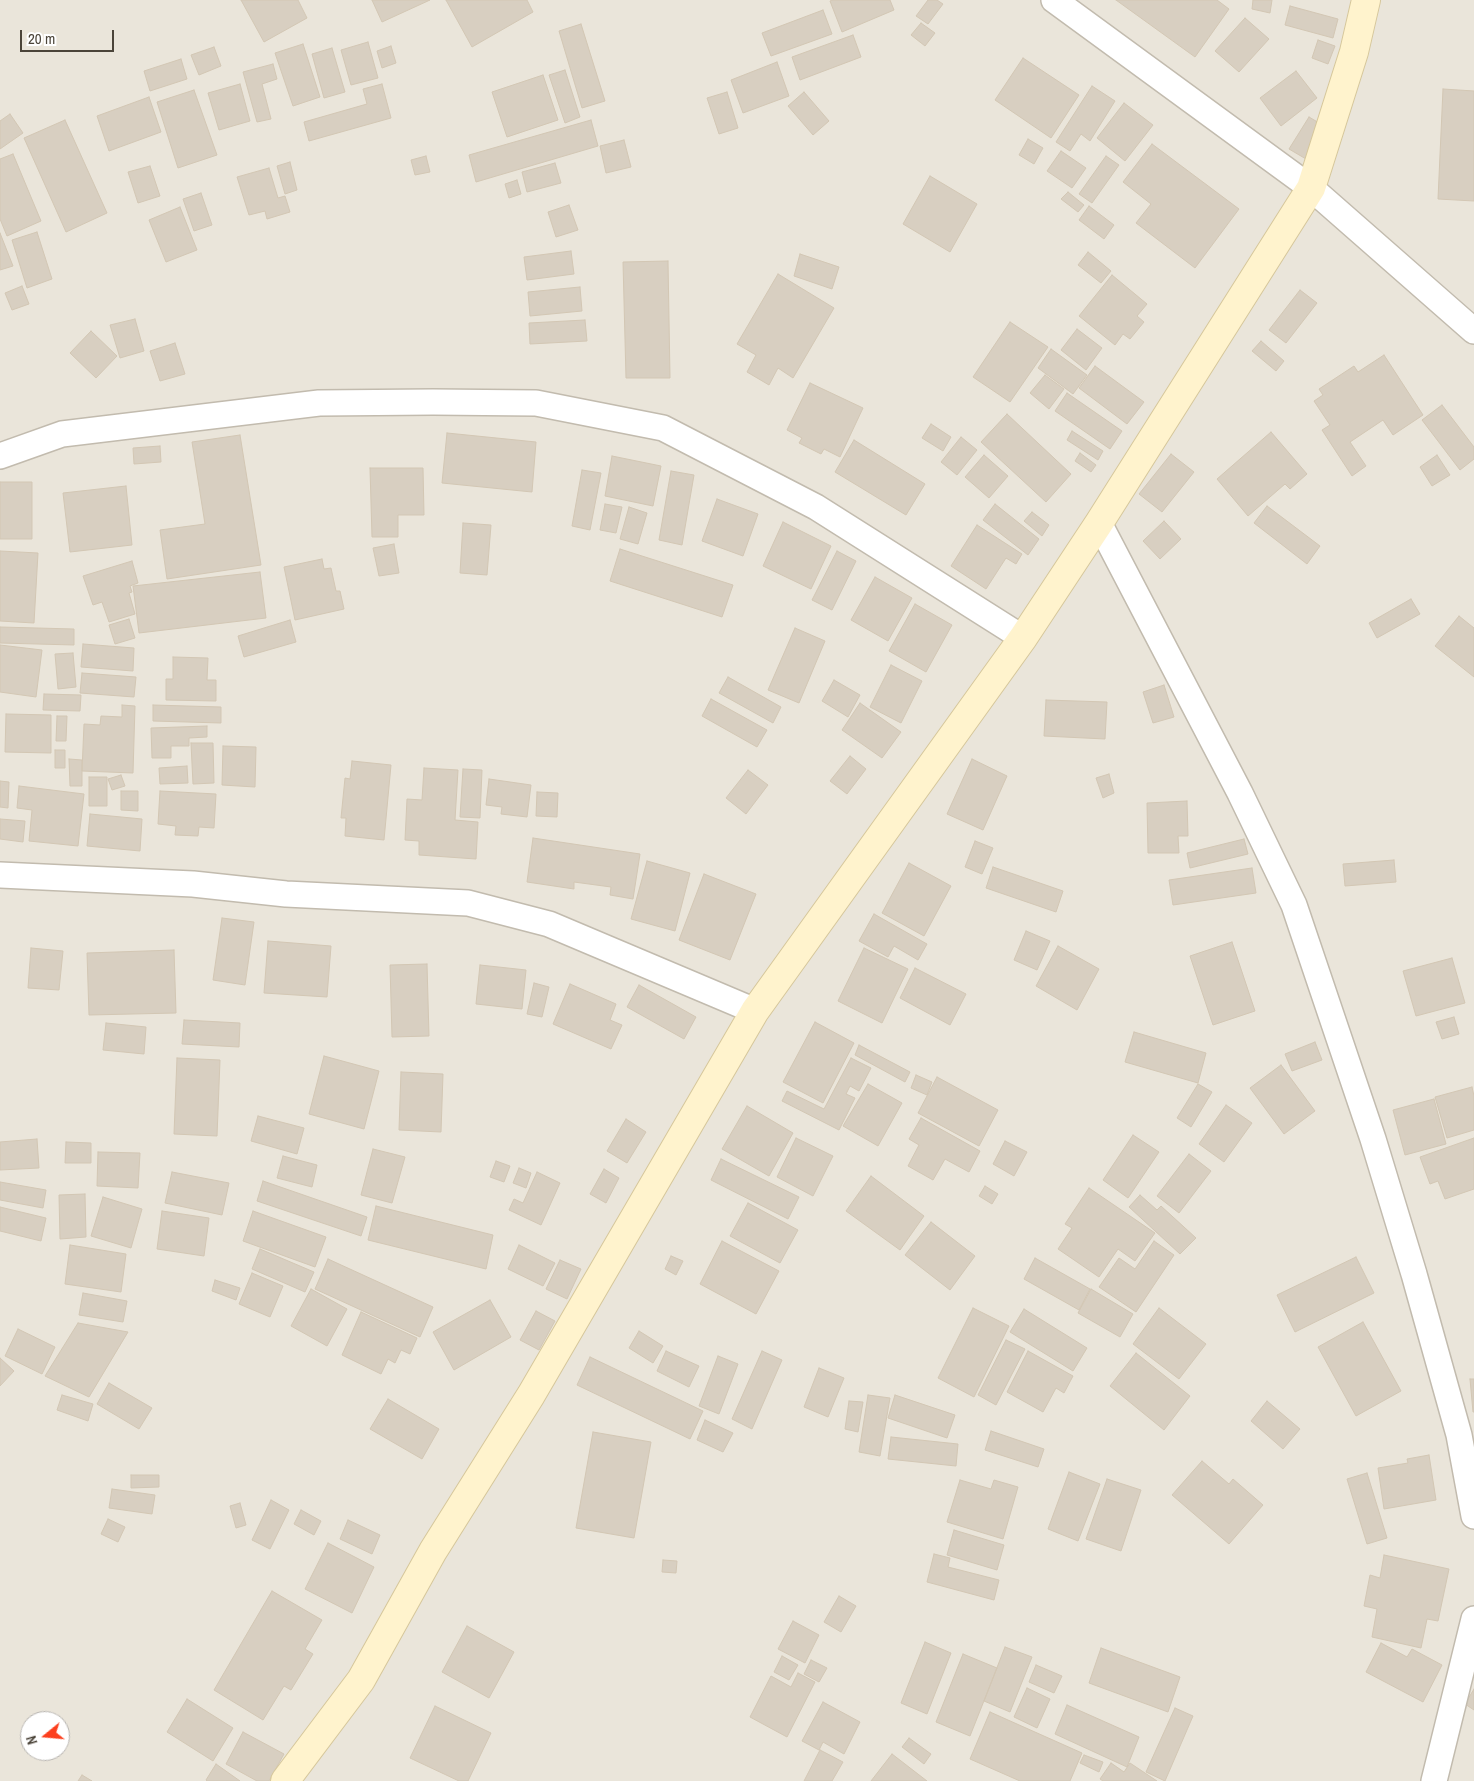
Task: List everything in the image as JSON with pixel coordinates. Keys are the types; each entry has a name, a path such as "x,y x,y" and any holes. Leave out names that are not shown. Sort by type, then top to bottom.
{"street":[{"path":"1054,0 1311,188 1474,331"},
{"path":"285,1781 361,1680 433,1551 531,1395 756,1011 1023,638 1099,523 1311,188 1354,52 1366,0"},
{"path":"0,456 62,434 319,403 536,403 663,428 816,507 1023,638"},
{"path":"1099,523 1240,793 1294,906 1373,1139 1414,1274 1459,1435 1474,1516"},
{"path":"0,875 193,884 286,894 468,903 549,924 756,1011"},
{"path":"1434,1781 1474,1619"}],"shaded area":[{"path":"0,0 1474,0 1474,1781 0,1781"}],"building":[{"path":"241,0 298,0 307,18 264,42"},
{"path":"372,0 430,0 382,22"},
{"path":"446,0 527,0 533,12 472,47"},
{"path":"890,0 894,10 842,32 830,1"},
{"path":"928,0 937,0 943,4 928,24 916,16"},
{"path":"1116,0 1217,0 1229,9 1195,57"},
{"path":"1253,0 1272,0 1270,13 1252,9"},
{"path":"1290,6 1338,19 1333,38 1285,25"},
{"path":"823,10 832,34 771,56 762,33"},
{"path":"1245,18 1269,39 1239,72 1215,51"},
{"path":"921,23 935,33 925,46 911,35"},
{"path":"581,24 605,101 582,108 559,31"},
{"path":"853,35 861,57 800,80 792,57"},
{"path":"1318,40 1335,46 1328,64 1312,58"},
{"path":"368,42 378,78 351,85 341,50"},
{"path":"303,44 320,97 293,106 275,53"},
{"path":"391,46 396,63 382,68 377,51"},
{"path":"214,47 221,66 199,75 191,55"},
{"path":"332,48 345,92 324,98 312,54"},
{"path":"1023,58 1079,95 1051,138 995,100"},
{"path":"181,59 187,79 150,91 144,71"},
{"path":"777,62 789,96 743,113 731,80"},
{"path":"273,64 277,79 262,84 271,119 257,122 243,72"},
{"path":"565,70 580,117 565,123 549,75"},
{"path":"1296,71 1317,98 1281,126 1260,98"},
{"path":"543,75 558,120 507,137 492,92"},
{"path":"240,84 250,121 219,130 208,93"},
{"path":"382,84 391,118 309,141 304,122 367,104 363,89"},
{"path":"1092,86 1115,101 1090,141 1081,134 1070,151 1056,142"},
{"path":"1443,89 1474,91 1474,201 1438,199"},
{"path":"194,90 217,155 178,168 157,102"},
{"path":"727,92 738,128 719,134 707,98"},
{"path":"804,92 829,121 813,135 788,106"},
{"path":"149,97 161,132 109,151 97,116"},
{"path":"1124,103 1153,125 1125,161 1097,138"},
{"path":"10,114 23,133 0,149 0,121"},
{"path":"1309,117 1326,127 1306,159 1289,149"},
{"path":"65,120 107,213 66,232 24,138"},
{"path":"591,120 598,146 476,182 469,155"},
{"path":"1028,139 1043,148 1034,164 1019,155"},
{"path":"624,140 631,167 606,173 600,146"},
{"path":"1152,144 1239,209 1195,268 1136,223 1151,204 1123,182"},
{"path":"1061,151 1086,168 1072,188 1047,171"},
{"path":"13,154 41,221 7,236 0,219 0,159"},
{"path":"426,156 430,172 415,175 411,160"},
{"path":"1106,156 1119,165 1092,203 1079,194"},
{"path":"290,162 297,190 285,194 277,166"},
{"path":"555,163 561,183 527,192 522,172"},
{"path":"150,166 160,196 138,203 128,172"},
{"path":"269,168 278,198 285,196 290,212 267,219 265,211 249,215 237,177"},
{"path":"930,176 977,204 950,252 903,224"},
{"path":"517,180 521,194 509,198 505,184"},
{"path":"1068,192 1084,205 1078,212 1061,199"},
{"path":"201,193 212,225 194,231 183,199"},
{"path":"569,205 578,230 556,237 548,212"},
{"path":"1089,206 1114,225 1104,239 1079,220"},
{"path":"180,207 197,250 166,262 149,220"},
{"path":"37,232 52,279 27,288 12,240"},
{"path":"0,233 13,266 0,270"},
{"path":"571,251 574,274 527,280 524,257"},
{"path":"1088,252 1111,271 1101,283 1078,265"},
{"path":"800,254 839,267 832,289 794,276"},
{"path":"668,261 670,378 626,378 623,262"},
{"path":"778,274 834,308 793,378 778,368 769,385 747,372 756,355 737,344"},
{"path":"1112,275 1147,304 1137,316 1144,322 1130,339 1123,334 1115,345 1079,316"},
{"path":"22,286 29,304 12,310 5,293"},
{"path":"580,287 582,311 530,316 528,292"},
{"path":"1300,290 1317,303 1286,343 1269,330"},
{"path":"135,319 144,351 120,358 110,325"},
{"path":"585,320 587,341 530,344 529,323"},
{"path":"1010,322 1048,347 1010,402 973,377"},
{"path":"1077,329 1102,348 1086,370 1061,350"},
{"path":"91,331 117,356 96,378 70,353"},
{"path":"1261,341 1284,361 1276,371 1252,351"},
{"path":"175,343 185,374 160,381 150,351"},
{"path":"1051,349 1087,375 1073,394 1038,368"},
{"path":"1384,355 1423,415 1393,435 1383,420 1350,442 1366,466 1352,476 1322,430 1330,425 1314,401 1323,395 1319,389 1354,366 1358,372"},
{"path":"1095,366 1144,402 1127,424 1079,388"},
{"path":"1045,375 1064,389 1049,409 1030,393"},
{"path":"810,383 863,408 840,457 824,449 821,454 799,443 802,438 787,430"},
{"path":"1067,393 1122,431 1110,449 1055,411"},
{"path":"1442,405 1474,447 1474,459 1460,470 1422,420"},
{"path":"1007,414 1071,474 1046,502 981,442"},
{"path":"931,424 951,437 943,451 922,438"},
{"path":"1072,431 1103,451 1098,460 1067,440"},
{"path":"1271,432 1307,474 1290,489 1285,484 1248,516 1217,479"},
{"path":"447,433 536,442 532,492 442,483"},
{"path":"240,435 261,565 167,579 160,530 205,524 192,442"},
{"path":"961,437 977,450 957,475 941,462"},
{"path":"854,440 925,484 906,515 835,472"},
{"path":"160,446 161,462 134,464 133,448"},
{"path":"1080,453 1096,465 1091,472 1075,461"},
{"path":"1171,454 1194,472 1162,512 1139,494"},
{"path":"984,455 1008,476 989,498 965,477"},
{"path":"1437,455 1450,475 1432,486 1420,467"},
{"path":"612,456 661,466 653,506 605,496"},
{"path":"370,468 423,468 424,515 398,515 398,537 372,537"},
{"path":"582,470 601,473 590,530 572,526"},
{"path":"671,471 694,475 682,545 659,540"},
{"path":"0,482 32,482 32,539 0,539"},
{"path":"126,486 132,545 70,552 63,493"},
{"path":"717,499 758,514 743,556 702,541"},
{"path":"605,504 622,507 616,533 600,530"},
{"path":"995,504 1039,539 1028,555 983,520"},
{"path":"1267,506 1320,546 1307,564 1254,523"},
{"path":"629,507 647,513 638,544 620,539"},
{"path":"1032,512 1049,525 1042,536 1024,521"},
{"path":"1164,521 1181,539 1160,559 1143,541"},
{"path":"783,522 831,546 811,589 763,566"},
{"path":"463,523 491,525 487,575 460,573"},
{"path":"977,525 1022,554 1016,564 1006,558 986,589 951,566"},
{"path":"394,544 399,573 379,576 373,548"},
{"path":"620,549 733,585 722,617 610,581"},
{"path":"0,551 38,553 34,623 0,621"},
{"path":"837,551 856,561 832,610 812,600"},
{"path":"322,559 324,569 331,568 336,591 340,591 344,609 295,620 284,567"},
{"path":"132,561 138,583 130,586 132,592 129,593 135,614 109,622 102,602 93,605 83,576"},
{"path":"260,572 266,618 139,633 133,586"},
{"path":"875,577 912,598 888,641 851,620"},
{"path":"1411,599 1420,614 1377,638 1369,623"},
{"path":"915,604 952,625 926,672 889,651"},
{"path":"1459,616 1474,628 1474,677 1435,646"},
{"path":"129,619 135,638 115,644 109,625"},
{"path":"290,620 296,642 244,657 238,636"},
{"path":"0,627 74,629 74,645 0,643"},
{"path":"795,628 825,641 799,703 768,690"},
{"path":"83,644 134,648 133,671 81,667"},
{"path":"0,645 42,650 36,697 0,692"},
{"path":"73,653 76,687 58,689 55,654"},
{"path":"173,657 208,658 207,680 216,680 216,701 166,700 166,679 173,679"},
{"path":"891,665 922,681 901,723 870,707"},
{"path":"82,673 136,677 134,697 80,693"},
{"path":"728,677 781,707 773,723 719,693"},
{"path":"834,680 860,695 848,717 822,701"},
{"path":"1164,685 1174,717 1153,723 1143,692"},
{"path":"44,694 81,695 80,711 43,710"},
{"path":"711,699 767,730 757,747 702,716"},
{"path":"1046,700 1107,702 1105,739 1044,736"},
{"path":"860,703 901,732 882,758 842,730"},
{"path":"122,705 135,706 133,773 82,771 84,724 100,725 101,716 122,717"},
{"path":"153,705 221,707 221,723 153,721"},
{"path":"6,714 51,715 51,753 5,752"},
{"path":"57,716 67,716 66,741 56,741"},
{"path":"207,726 207,737 189,738 189,746 171,746 171,758 152,758 151,728"},
{"path":"191,743 213,743 214,783 193,784"},
{"path":"223,746 256,747 255,787 222,785"},
{"path":"55,750 65,750 65,768 55,768"},
{"path":"850,756 866,769 847,794 830,781"},
{"path":"69,759 82,760 82,786 70,786"},
{"path":"972,759 1007,776 983,830 947,814"},
{"path":"352,761 391,765 384,840 345,836 346,818 341,818 345,778 350,779"},
{"path":"187,766 188,783 160,784 159,768"},
{"path":"424,768 458,770 455,820 478,822 476,859 419,855 419,841 405,840 407,799 422,800"},
{"path":"463,769 482,770 480,818 460,817"},
{"path":"748,770 768,785 746,814 726,798"},
{"path":"1109,774 1114,793 1103,798 1096,778"},
{"path":"121,775 125,786 112,790 108,779"},
{"path":"89,777 107,777 107,806 89,806"},
{"path":"489,779 531,785 527,817 501,814 502,807 486,805"},
{"path":"0,781 9,782 8,808 0,807"},
{"path":"19,786 84,794 78,846 29,841 32,810 17,808"},
{"path":"121,791 138,791 138,811 121,810"},
{"path":"160,791 216,794 214,828 199,827 198,836 175,835 176,826 158,824"},
{"path":"537,792 558,793 557,817 536,816"},
{"path":"1187,801 1188,836 1178,836 1179,853 1148,853 1147,803"},
{"path":"90,814 142,819 140,851 87,846"},
{"path":"0,819 25,821 23,842 0,839"},
{"path":"533,838 640,854 633,899 610,895 611,887 574,882 574,889 527,882"},
{"path":"1244,839 1248,854 1190,868 1187,853"},
{"path":"975,841 993,848 982,874 965,867"},
{"path":"1394,860 1396,882 1345,886 1343,864"},
{"path":"647,861 690,873 675,931 631,919"},
{"path":"909,863 951,886 924,936 882,913"},
{"path":"993,867 1063,891 1056,912 986,888"},
{"path":"1252,868 1256,893 1173,905 1169,880"},
{"path":"704,874 756,894 730,960 679,940"},
{"path":"874,914 927,944 918,960 894,946 888,957 859,941"},
{"path":"222,918 254,922 245,985 213,980"},
{"path":"1026,931 1050,941 1037,970 1014,960"},
{"path":"268,941 331,946 327,997 264,993"},
{"path":"1232,942 1255,1011 1213,1025 1190,956"},
{"path":"1058,946 1099,969 1077,1010 1036,986"},
{"path":"31,948 63,951 59,990 28,988"},
{"path":"864,948 908,969 882,1023 838,1001"},
{"path":"174,950 176,1013 89,1015 87,953"},
{"path":"1452,958 1465,1003 1416,1016 1403,971"},
{"path":"427,964 429,1036 392,1037 390,965"},
{"path":"480,965 526,970 522,1009 476,1004"},
{"path":"915,968 966,994 950,1025 900,998"},
{"path":"534,983 549,987 542,1017 527,1014"},
{"path":"570,984 616,1004 610,1020 622,1025 611,1049 553,1024"},
{"path":"639,985 696,1017 684,1039 627,1007"},
{"path":"1454,1017 1459,1034 1442,1039 1436,1022"},
{"path":"184,1020 240,1023 239,1047 182,1044"},
{"path":"815,1022 854,1043 823,1103 783,1082"},
{"path":"106,1023 146,1027 144,1054 103,1050"},
{"path":"1134,1032 1206,1053 1198,1083 1125,1062"},
{"path":"1315,1042 1322,1060 1292,1071 1285,1054"},
{"path":"859,1045 910,1072 905,1082 855,1055"},
{"path":"324,1056 379,1071 364,1129 309,1114"},
{"path":"177,1058 220,1060 217,1136 174,1134"},
{"path":"851,1058 871,1068 859,1091 850,1086 846,1094 855,1098 839,1130 782,1101 787,1091 824,1109"},
{"path":"1281,1065 1315,1111 1284,1134 1250,1088"},
{"path":"401,1072 443,1074 441,1132 399,1130"},
{"path":"916,1075 932,1082 927,1095 911,1088"},
{"path":"937,1077 998,1110 979,1146 918,1113"},
{"path":"868,1084 902,1103 878,1146 843,1126"},
{"path":"1198,1084 1212,1092 1191,1127 1177,1118"},
{"path":"1472,1087 1474,1096 1474,1130 1447,1138 1435,1097"},
{"path":"1434,1099 1446,1144 1405,1155 1393,1110"},
{"path":"1226,1105 1252,1123 1224,1162 1199,1144"},
{"path":"747,1106 793,1133 769,1176 722,1149"},
{"path":"258,1116 304,1128 297,1154 251,1141"},
{"path":"921,1118 980,1151 969,1172 945,1159 933,1180 908,1166 919,1145 909,1139"},
{"path":"626,1119 646,1132 627,1163 607,1151"},
{"path":"1133,1135 1159,1152 1128,1198 1103,1180"},
{"path":"796,1138 833,1156 813,1196 777,1177"},
{"path":"1474,1138 1474,1189 1445,1199 1438,1181 1430,1184 1420,1157"},
{"path":"37,1139 39,1168 0,1170 0,1142"},
{"path":"1005,1141 1027,1152 1014,1176 993,1164"},
{"path":"66,1142 91,1143 91,1163 65,1163"},
{"path":"373,1149 405,1157 392,1203 361,1195"},
{"path":"98,1152 140,1153 138,1188 97,1186"},
{"path":"1189,1154 1211,1171 1179,1213 1157,1196"},
{"path":"283,1156 317,1165 312,1187 277,1178"},
{"path":"721,1159 799,1197 788,1219 711,1180"},
{"path":"496,1161 510,1166 504,1182 490,1177"},
{"path":"519,1168 531,1173 526,1188 513,1183"},
{"path":"604,1169 619,1178 606,1203 590,1194"},
{"path":"172,1172 229,1183 222,1215 165,1203"},
{"path":"537,1172 560,1183 541,1225 509,1210 514,1199 523,1203"},
{"path":"871,1176 924,1216 900,1250 846,1211"},
{"path":"263,1181 367,1217 361,1236 257,1201"},
{"path":"0,1182 46,1190 43,1208 0,1200"},
{"path":"985,1186 998,1194 992,1204 979,1196"},
{"path":"1089,1188 1155,1233 1135,1261 1118,1249 1099,1277 1058,1249 1072,1228 1065,1224"},
{"path":"85,1194 86,1237 60,1239 59,1195"},
{"path":"1140,1195 1157,1210 1161,1206 1196,1238 1180,1254 1129,1207"},
{"path":"103,1197 142,1209 131,1248 91,1236"},
{"path":"748,1203 798,1230 780,1263 730,1236"},
{"path":"376,1206 493,1235 486,1269 368,1240"},
{"path":"0,1207 46,1218 41,1241 0,1231"},
{"path":"162,1211 209,1218 204,1256 157,1249"},
{"path":"253,1211 326,1237 315,1267 243,1241"},
{"path":"931,1222 975,1256 950,1290 905,1255"},
{"path":"722,1241 779,1271 756,1314 700,1284"},
{"path":"1154,1241 1174,1255 1136,1312 1099,1287 1119,1258 1135,1269"},
{"path":"70,1245 126,1254 121,1292 65,1284"},
{"path":"519,1245 555,1263 543,1286 508,1269"},
{"path":"260,1249 314,1272 305,1292 252,1269"},
{"path":"671,1256 683,1261 676,1275 665,1269"},
{"path":"1356,1257 1374,1293 1295,1332 1277,1295"},
{"path":"1035,1258 1090,1289 1079,1310 1024,1279"},
{"path":"328,1259 433,1307 420,1337 315,1289"},
{"path":"560,1260 581,1269 567,1299 546,1289"},
{"path":"252,1273 283,1286 270,1317 239,1304"},
{"path":"215,1280 240,1288 236,1300 212,1291"},
{"path":"311,1289 347,1309 327,1346 291,1326"},
{"path":"1091,1289 1133,1314 1120,1337 1078,1313"},
{"path":"83,1293 127,1301 123,1322 79,1315"},
{"path":"490,1300 511,1337 454,1370 433,1332"},
{"path":"973,1308 1009,1326 974,1397 938,1378"},
{"path":"1159,1308 1206,1344 1179,1379 1133,1344"},
{"path":"1024,1309 1087,1348 1073,1371 1010,1332"},
{"path":"536,1311 555,1321 539,1350 520,1340"},
{"path":"361,1312 417,1338 410,1354 401,1350 395,1363 388,1359 381,1374 342,1355"},
{"path":"1363,1322 1401,1391 1356,1416 1318,1347"},
{"path":"78,1323 128,1332 89,1397 45,1376"},
{"path":"18,1329 55,1347 42,1374 5,1356"},
{"path":"639,1331 663,1346 653,1363 629,1348"},
{"path":"1006,1340 1025,1349 996,1405 978,1395"},
{"path":"666,1351 699,1366 689,1387 657,1371"},
{"path":"762,1351 782,1360 752,1429 732,1419"},
{"path":"1028,1351 1073,1376 1064,1393 1056,1388 1043,1412 1007,1392"},
{"path":"1136,1353 1190,1396 1164,1430 1110,1386"},
{"path":"718,1356 738,1364 719,1414 699,1406"},
{"path":"590,1357 703,1411 690,1439 577,1385"},
{"path":"0,1358 14,1371 0,1386"},
{"path":"819,1368 844,1378 828,1417 804,1407"},
{"path":"1470,1379 1474,1379 1474,1412 1473,1412"},
{"path":"109,1383 152,1408 139,1429 97,1404"},
{"path":"62,1395 93,1404 88,1421 57,1410"},
{"path":"868,1395 890,1398 880,1456 859,1452"},
{"path":"895,1395 955,1415 947,1438 888,1418"},
{"path":"388,1399 439,1429 422,1459 370,1429"},
{"path":"849,1401 863,1402 858,1432 845,1429"},
{"path":"1267,1401 1300,1429 1283,1449 1251,1421"},
{"path":"705,1420 733,1433 723,1452 697,1440"},
{"path":"991,1431 1044,1449 1038,1467 985,1450"},
{"path":"593,1432 651,1442 634,1538 576,1528"},
{"path":"891,1437 958,1444 956,1466 888,1459"},
{"path":"1429,1455 1436,1500 1384,1509 1378,1468 1408,1463 1407,1459"},
{"path":"1202,1461 1229,1484 1233,1479 1263,1505 1229,1544 1172,1495"},
{"path":"1069,1472 1100,1484 1078,1541 1048,1529"},
{"path":"1367,1473 1387,1538 1367,1544 1347,1479"},
{"path":"131,1475 159,1475 159,1487 131,1488"},
{"path":"1107,1479 1141,1490 1121,1551 1086,1539"},
{"path":"960,1480 991,1489 994,1480 1018,1487 1003,1539 947,1522"},
{"path":"112,1489 155,1495 152,1514 109,1508"},
{"path":"271,1500 289,1510 270,1549 252,1540"},
{"path":"240,1503 246,1525 236,1528 230,1506"},
{"path":"301,1510 321,1521 314,1535 294,1524"},
{"path":"108,1519 125,1527 118,1542 101,1534"},
{"path":"348,1520 380,1535 372,1554 340,1539"},
{"path":"954,1530 1004,1545 997,1570 947,1555"},
{"path":"328,1543 374,1567 352,1613 305,1589"},
{"path":"934,1554 950,1558 948,1567 999,1580 994,1600 927,1582"},
{"path":"1384,1555 1449,1569 1438,1621 1427,1619 1421,1648 1372,1637 1377,1609 1364,1606 1370,1575 1380,1578"},
{"path":"663,1560 677,1561 676,1573 662,1572"},
{"path":"272,1591 322,1620 305,1649 313,1654 291,1690 284,1686 263,1720 214,1690"},
{"path":"839,1596 856,1606 841,1632 824,1622"},
{"path":"793,1621 819,1635 805,1663 778,1649"},
{"path":"467,1626 514,1652 489,1698 442,1672"},
{"path":"925,1642 951,1653 927,1714 901,1703"},
{"path":"1381,1643 1407,1657 1412,1649 1442,1665 1423,1702 1366,1672"},
{"path":"1005,1647 1032,1657 1010,1712 984,1701"},
{"path":"1101,1648 1180,1677 1168,1712 1089,1683"},
{"path":"963,1654 997,1668 970,1736 936,1722"},
{"path":"782,1656 798,1665 789,1680 774,1672"},
{"path":"811,1660 827,1668 819,1682 804,1674"},
{"path":"1036,1665 1062,1676 1054,1693 1029,1682"},
{"path":"798,1673 815,1682 787,1737 750,1717 771,1676 791,1687"},
{"path":"1027,1688 1050,1699 1037,1728 1014,1717"},
{"path":"1474,1689 1474,1710 1465,1704"},
{"path":"187,1699 233,1728 213,1761 167,1732"},
{"path":"823,1702 860,1722 844,1754 823,1742 819,1750 802,1741"},
{"path":"1067,1705 1139,1737 1127,1767 1055,1734"},
{"path":"435,1706 491,1733 468,1781 459,1781 410,1758"},
{"path":"1175,1708 1193,1716 1165,1781 1146,1772"},
{"path":"990,1712 1082,1753 1070,1781 1020,1781 970,1759"},
{"path":"243,1732 284,1754 269,1781 257,1781 226,1764"},
{"path":"909,1738 931,1754 924,1764 902,1747"},
{"path":"820,1750 843,1762 832,1781 804,1781"},
{"path":"892,1754 927,1781 871,1781"},
{"path":"1084,1755 1103,1762 1099,1772 1080,1763"},
{"path":"1111,1763 1124,1772 1130,1763 1157,1781 1103,1781 1100,1779"},
{"path":"216,1764 240,1781 207,1781"},
{"path":"82,1775 92,1781 78,1781"}]}
